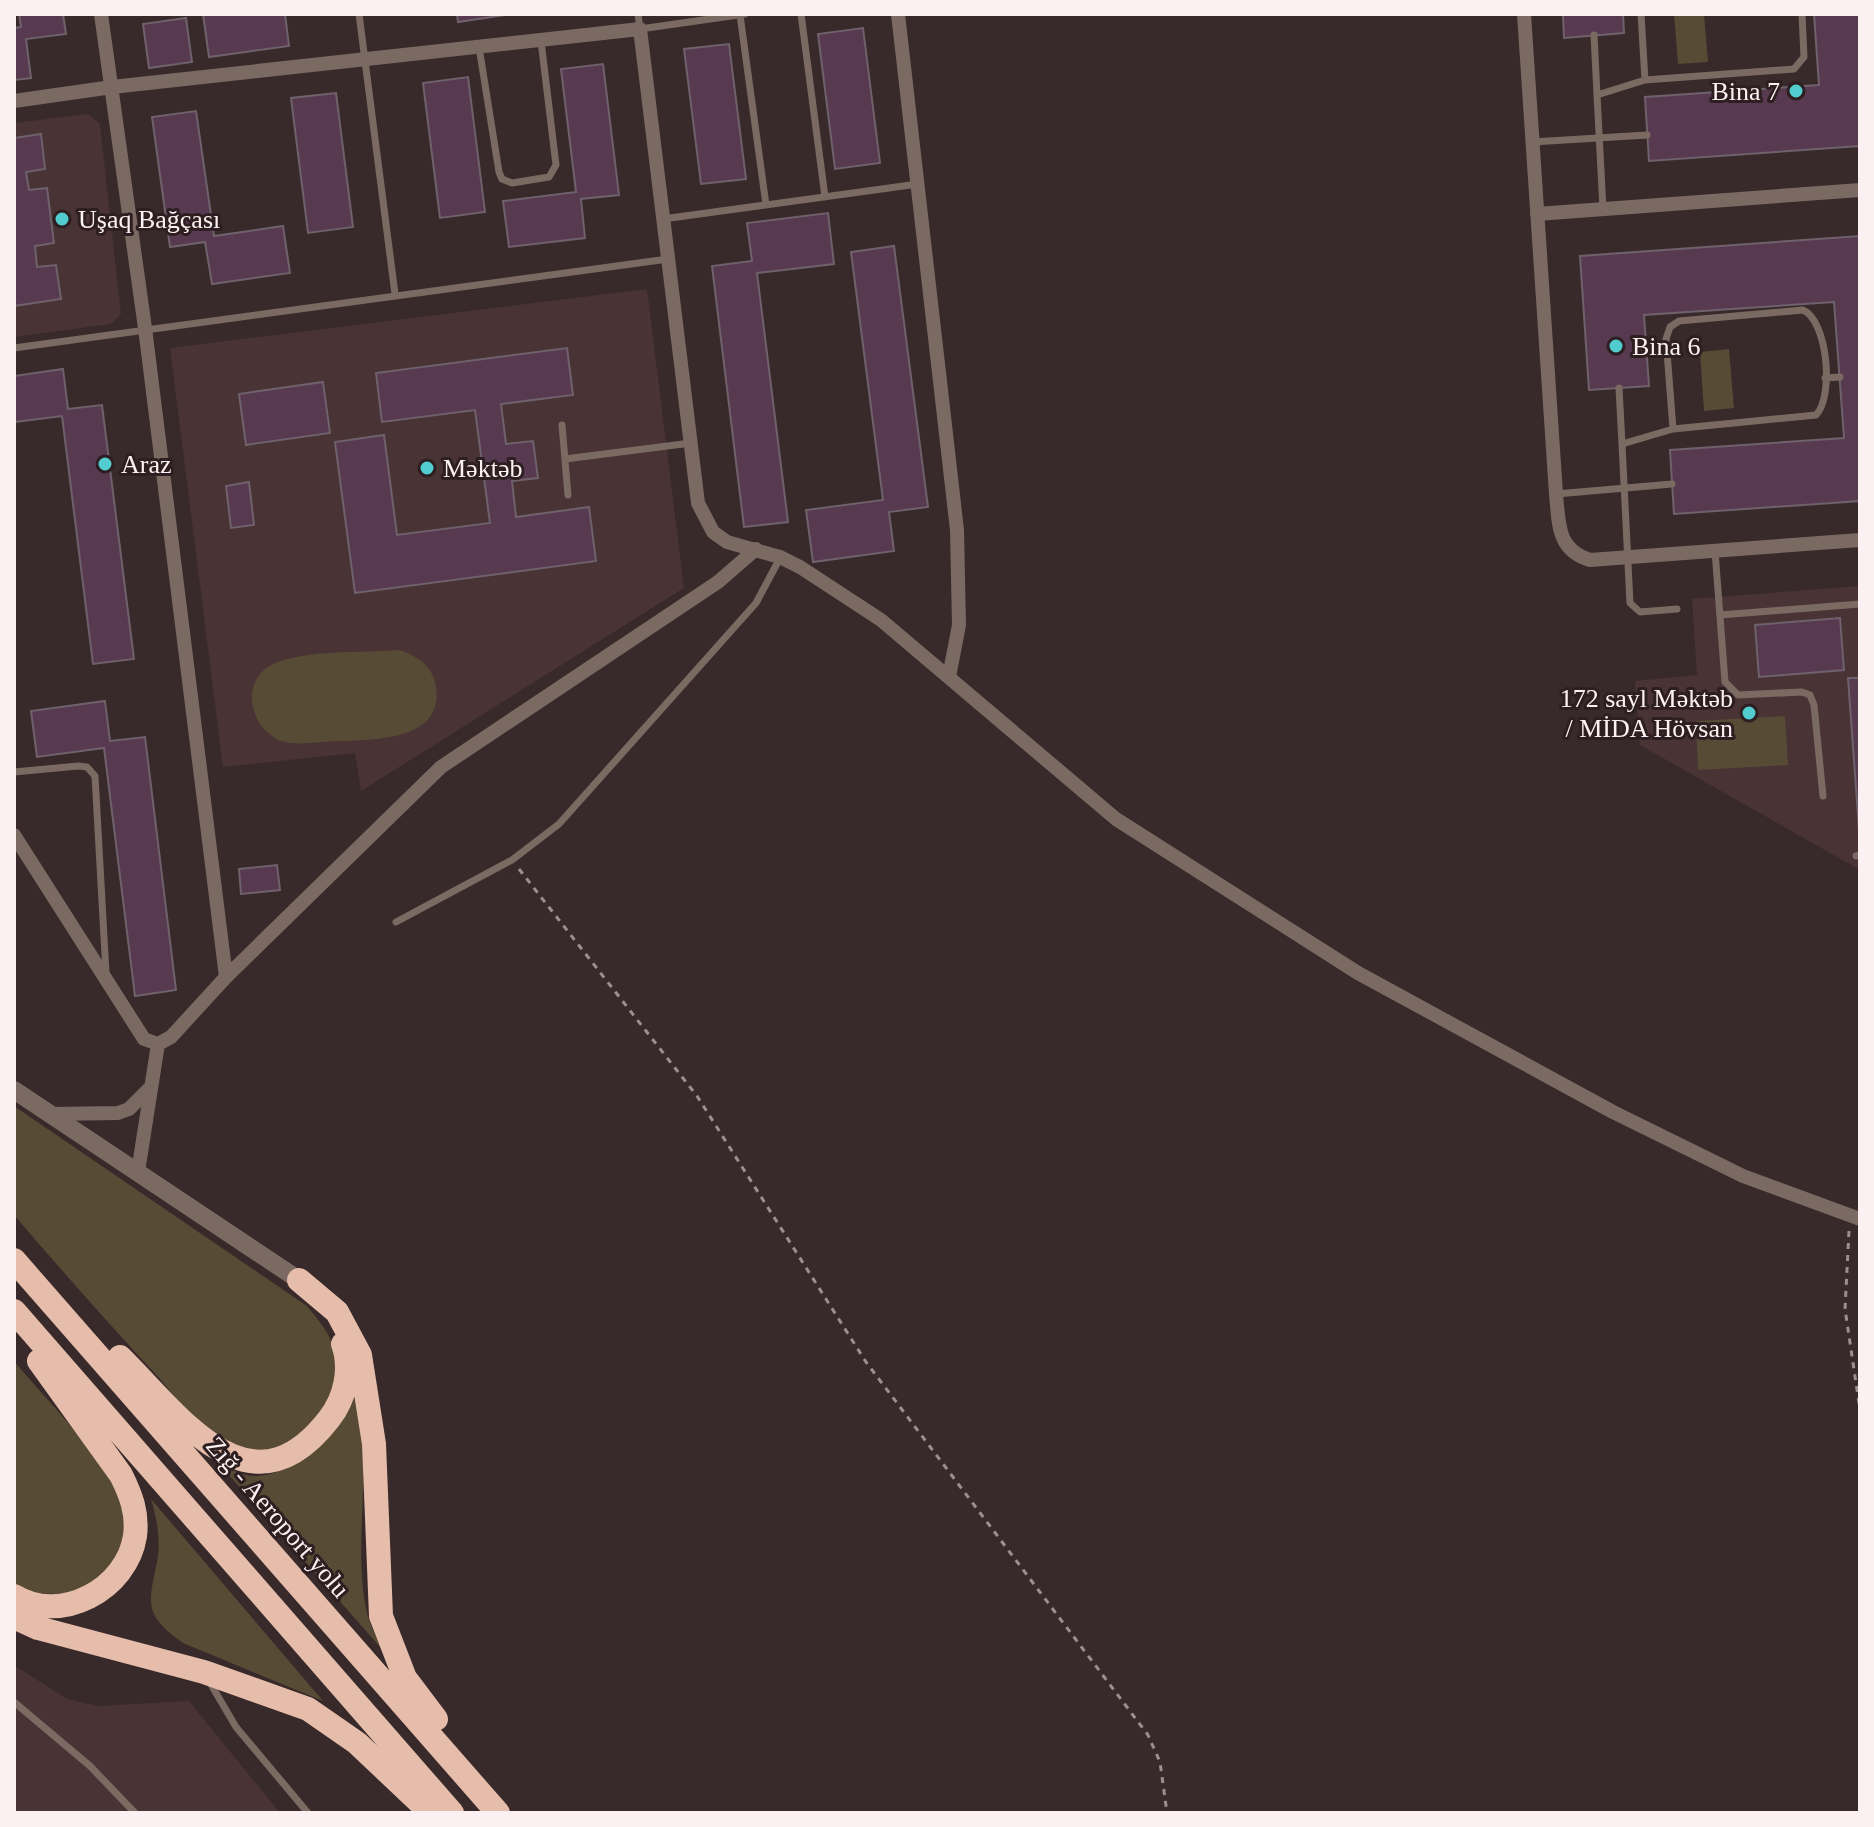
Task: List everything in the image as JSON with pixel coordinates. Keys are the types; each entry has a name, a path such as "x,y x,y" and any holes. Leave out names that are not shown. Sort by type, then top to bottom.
{"highway":[{"path":"14,1254 209,1445 227,1457 250,1462 277,1459 304,1444 334,1412 343,1394 348,1371 345,1349 321,1305 299,1280"},
{"name":"Zığ - Aeroport yolu","path":"14,1260 498,1813"},
{"path":"299,1280 337,1312 360,1355 374,1444 377,1598 390,1646 405,1678 508,1813"},
{"path":"14,1311 452,1813"},
{"path":"14,1327 121,1475 135,1516 131,1552 111,1583 96,1594 60,1606 39,1605 14,1596"},
{"path":"14,1617 38,1628 204,1672 308,1709 357,1743 431,1813"}],"street":[{"path":"101,14 145,328 226,977"},
{"path":"898,14 957,530 959,625 949,677"},
{"path":"1524,14 1556,494 1559,531 1565,545 1575,556 1590,560 1860,540"},
{"path":"14,101 112,87 541,40 639,21 698,503 704,520 713,532 727,542 780,557 881,620 1116,819 1358,973 1613,1112 1743,1176 1855,1217"},
{"path":"1537,214 1860,190"},
{"path":"14,835 144,1039 158,1044 171,1037 226,977 441,767 718,582 756,549"},
{"path":"138,1172 158,1044"},
{"path":"50,1114 118,1113 129,1109 149,1089"},
{"path":"14,1090 299,1280"}],"lane":[{"path":"359,14 395,294"},
{"path":"639,21 743,14 766,205"},
{"path":"801,14 825,197"},
{"path":"1641,14 1645,80"},
{"path":"1597,95 1645,80 1784,73 1794,69 1804,57 1802,14"},
{"path":"1803,31 1815,29"},
{"path":"1594,35 1603,210"},
{"path":"479,47 499,172 502,179 512,183 549,177 556,165 541,40"},
{"path":"1532,142 1647,135"},
{"path":"663,219 918,184"},
{"path":"14,348 668,259"},
{"path":"1622,444 1673,429 1816,415 1824,407 1825,378 1821,330 1813,314 1803,310 1679,321 1670,327 1666,339 1673,429"},
{"path":"1825,378 1840,377"},
{"path":"1619,388 1623,488 1634,608 1640,612 1677,609"},
{"path":"562,425 568,495"},
{"path":"565,459 691,443"},
{"path":"1556,494 1672,484"},
{"path":"1715,551 1725,682 1730,692 1738,695 1802,692 1810,695 1814,705 1823,796"},
{"path":"396,922 512,860 559,824 756,603 780,557"},
{"path":"1720,615 1860,604"},
{"path":"14,772 78,766 87,767 95,776 107,980"},
{"path":"204,1672 236,1727 308,1813"},
{"path":"14,1702 90,1766 135,1813"}],"path":[{"path":"512,860 697,1096 866,1362 1148,1735 1160,1762 1167,1813"},
{"path":"1855,1217 1845,1309 1860,1410"}],"shaded area":[{"path":"1674,14 1704,14 1708,62 1678,64"},
{"name":"Uşaq Bağçası","path":"88,114 100,124 121,314 111,324 14,337 14,123"},
{"name":"Məktəb","path":"647,289 684,588 361,791 355,753 223,767 170,348"},
{"path":"1729,349 1734,408 1704,411 1700,352"},
{"name":"172 sayl Məktəb / MİDA Hövsan","path":"1860,586 1860,870 1640,745 1635,681 1697,675 1692,599"},
{"path":"400,650 423,663 431,672 436,686 435,706 427,720 414,730 377,739 292,743 280,741 266,732 255,714 252,693 255,683 260,674 280,661 331,653"},
{"path":"1785,716 1788,765 1698,770 1696,721"},
{"path":"14,1106 307,1306 331,1341 337,1365 329,1399 307,1429 293,1441 259,1452 231,1446 192,1417 14,1215"},
{"path":"14,1361 99,1462 111,1480 124,1511 124,1537 114,1561 96,1580 77,1590 59,1594 40,1593 14,1584"},
{"path":"353,1392 363,1446 363,1586 368,1617 381,1648 221,1466 252,1476 289,1467 328,1434"},
{"path":"151,1499 323,1701 183,1643 161,1625 151,1599 159,1546"},
{"path":"14,1665 67,1699 98,1706 189,1701 280,1813 14,1813"}],"building":[{"path":"19,14 63,14 66,34 26,39 31,78 14,80 14,28 21,27"},
{"path":"203,14 285,14 289,46 209,57"},
{"path":"457,14 511,14 458,22"},
{"path":"1563,14 1623,14 1624,33 1564,38"},
{"name":"Bina 7","path":"1814,14 1860,14 1860,146 1649,161 1645,97 1819,85"},
{"path":"186,18 192,62 149,68 143,24"},
{"path":"863,28 880,163 835,169 818,34"},
{"path":"729,44 746,179 701,184 684,49"},
{"path":"603,64 619,195 581,199 585,238 509,247 503,201 576,192 561,69"},
{"path":"468,77 485,212 440,218 423,83"},
{"path":"336,93 353,227 308,233 291,98"},
{"path":"196,111 214,236 283,226 290,273 212,284 205,242 170,247 152,117"},
{"path":"41,134 45,169 26,172 29,190 47,188 54,243 35,246 37,267 56,265 61,299 14,306 14,138"},
{"path":"828,213 834,264 757,273 788,522 744,527 712,266 752,261 747,223"},
{"name":"Bina 6","path":"1860,236 1860,501 1674,514 1670,450 1844,438 1834,302 1644,315 1649,386 1589,390 1580,256"},
{"path":"894,246 928,507 889,512 894,551 813,562 806,510 883,500 851,252"},
{"path":"567,348 573,395 501,404 506,444 533,441 538,478 512,481 516,517 589,507 596,561 355,593 335,442 384,435 397,535 490,523 475,410 382,422 376,373"},
{"path":"63,369 68,409 102,405 134,659 93,664 62,416 14,422 14,376"},
{"path":"323,382 330,433 246,445 239,394"},
{"path":"249,482 254,525 231,528 226,486"},
{"path":"1840,618 1844,670 1759,677 1755,625"},
{"path":"1848,678 1860,678 1860,830 1859,830"},
{"path":"105,701 110,741 145,737 176,990 135,996 104,748 37,757 31,711"},
{"path":"277,865 280,890 241,894 239,869"}],"place":[{"name":"Bina 7","path":"1796,91"},
{"name":"Uşaq Bağçası","path":"62,219"},
{"name":"Bina 6","path":"1616,346"},
{"name":"Araz","path":"105,464"},
{"name":"Məktəb","path":"427,468"},
{"name":"172 sayl Məktəb / MİDA Hövsan","path":"1749,713"}]}
